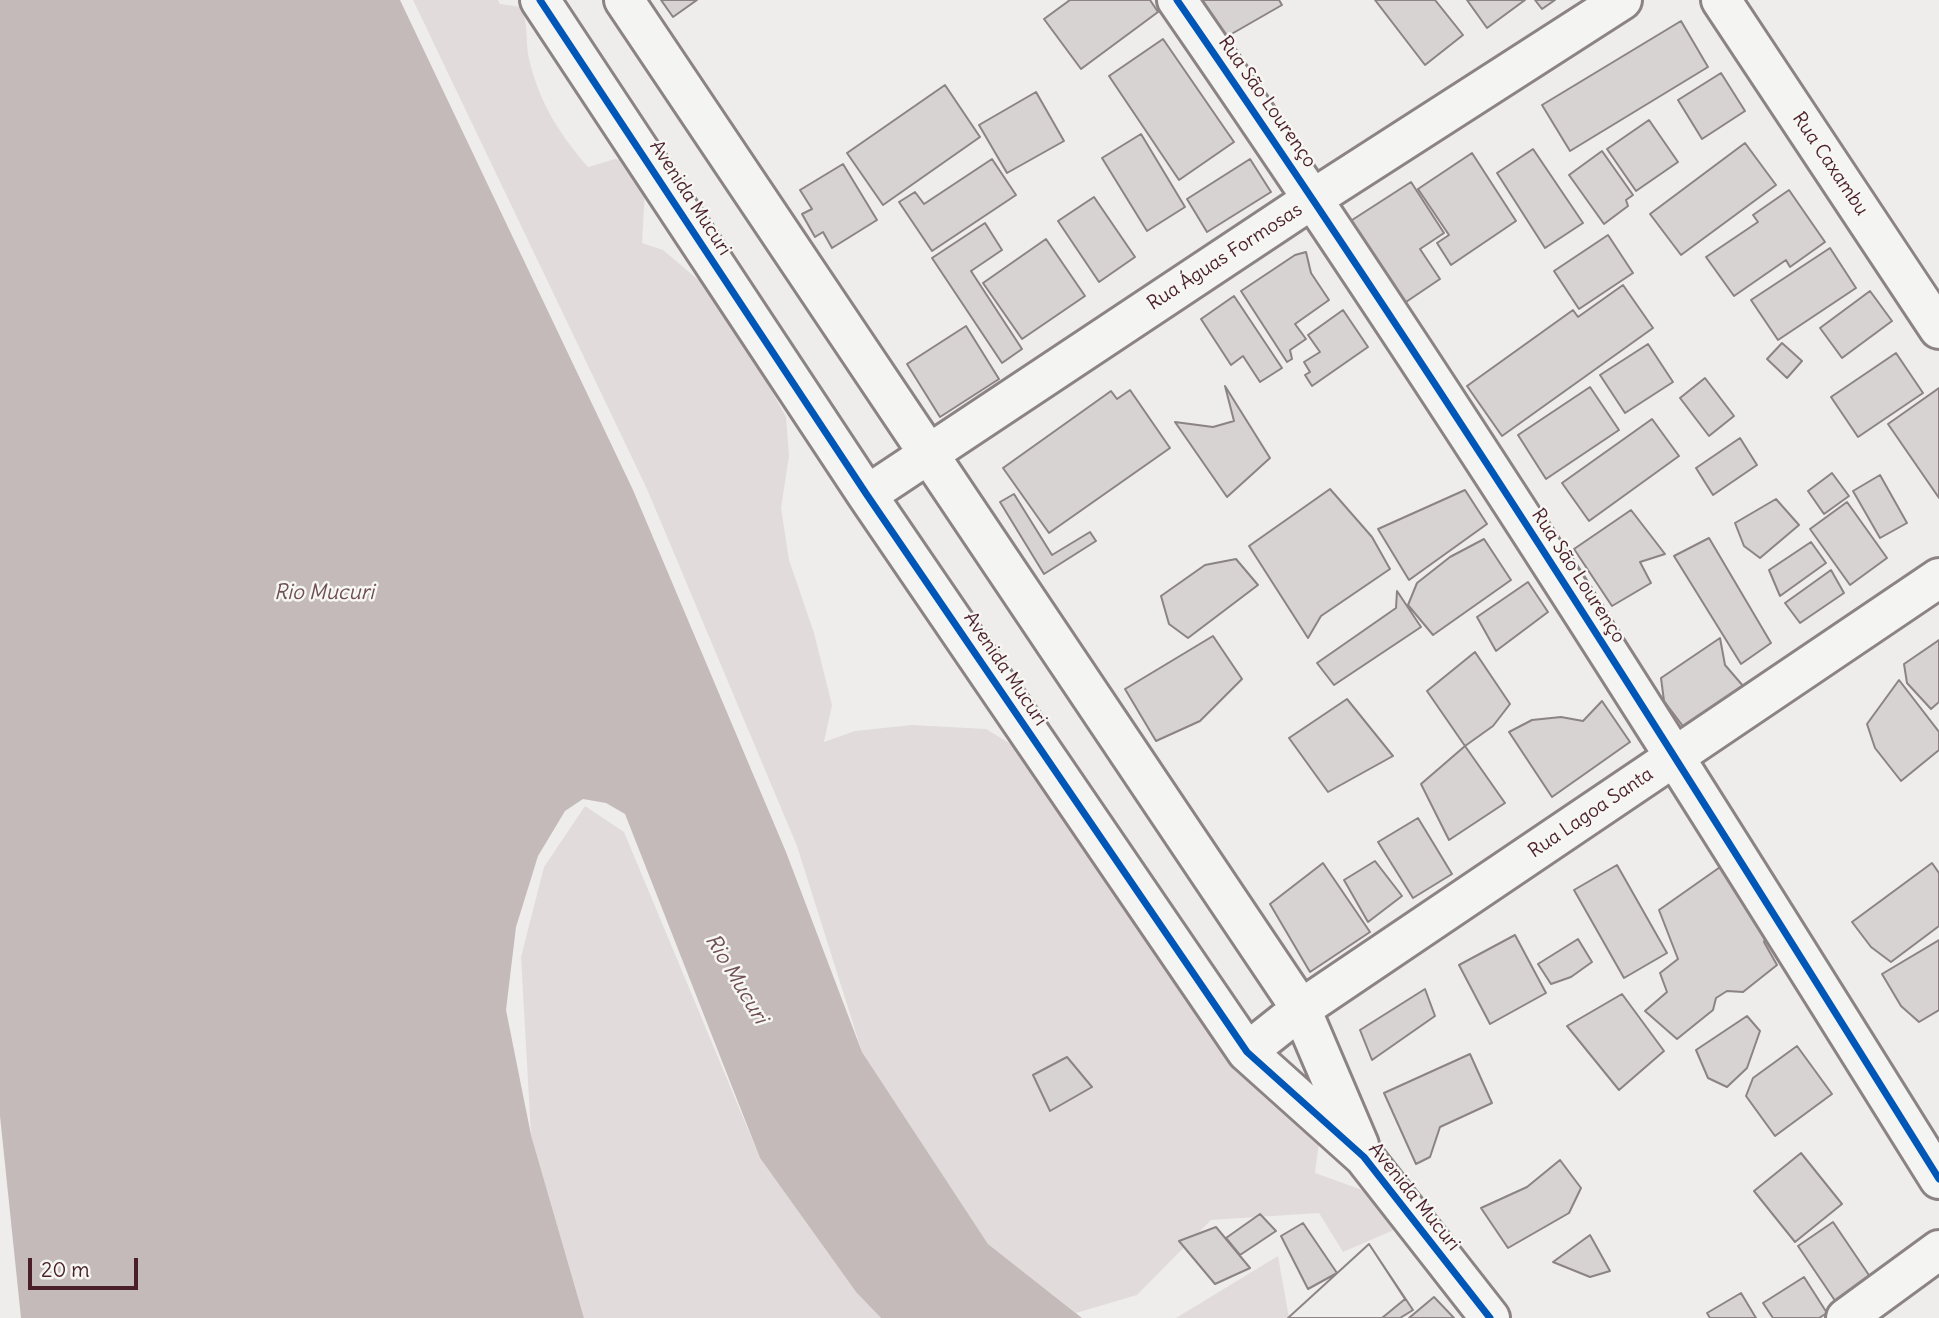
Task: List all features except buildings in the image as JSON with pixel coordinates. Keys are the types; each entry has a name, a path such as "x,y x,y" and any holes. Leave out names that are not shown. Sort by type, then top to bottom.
{"street":[{"name":"Avenida Mucuri","path":"540,0 867,495 1247,1052 1364,1157 1490,1318"},
{"name":"Avenida Mucuri","path":"624,0 1301,1009 1364,1157"},
{"name":"Rua São Lourenço","path":"1177,0 1314,198 1676,756 1939,1180"},
{"name":"Rua Águas Formosas","path":"867,495 1314,198 1622,0"},
{"name":"Rua Caxambu","path":"1721,0 1939,328"},
{"name":"Rua Lagoa Santa","path":"1247,1052 1301,1009 1939,578"},
{"path":"1846,1318 1939,1250"}],"shaded area":[{"path":"413,0 498,0 500,4 521,7 528,52 538,90 568,143 588,167 615,159 633,163 645,189 642,243 663,250 709,289 747,346 786,417 789,456 781,508 789,560 814,633 832,705 824,742 855,731 912,725 986,729 1027,754 1072,819 1097,869 1112,878 1320,1135 1315,1173 1379,1196 1396,1229 1343,1252 1319,1213 1211,1220 1137,1295 1076,1313 988,1244 862,1052 797,846 647,489"},
{"path":"585,806 624,832 760,1158 856,1292 881,1318 584,1318 531,1135 521,957 544,867"},
{"path":"1278,1256 1289,1318 1176,1318"}],"water":[{"name":"Rio Mucuri","path":"0,0 400,0 633,490 786,852 862,1052 988,1244 1082,1318 881,1318 856,1292 760,1158 625,814 606,803 583,799 565,811 538,856 516,927 506,1010 531,1135 584,1318 21,1318 0,1116"}],"cycle path":[{"path":"540,0 867,495 1247,1052 1364,1157 1490,1318"},
{"path":"1177,0 1470,438 1753,881 1939,1179"}]}
